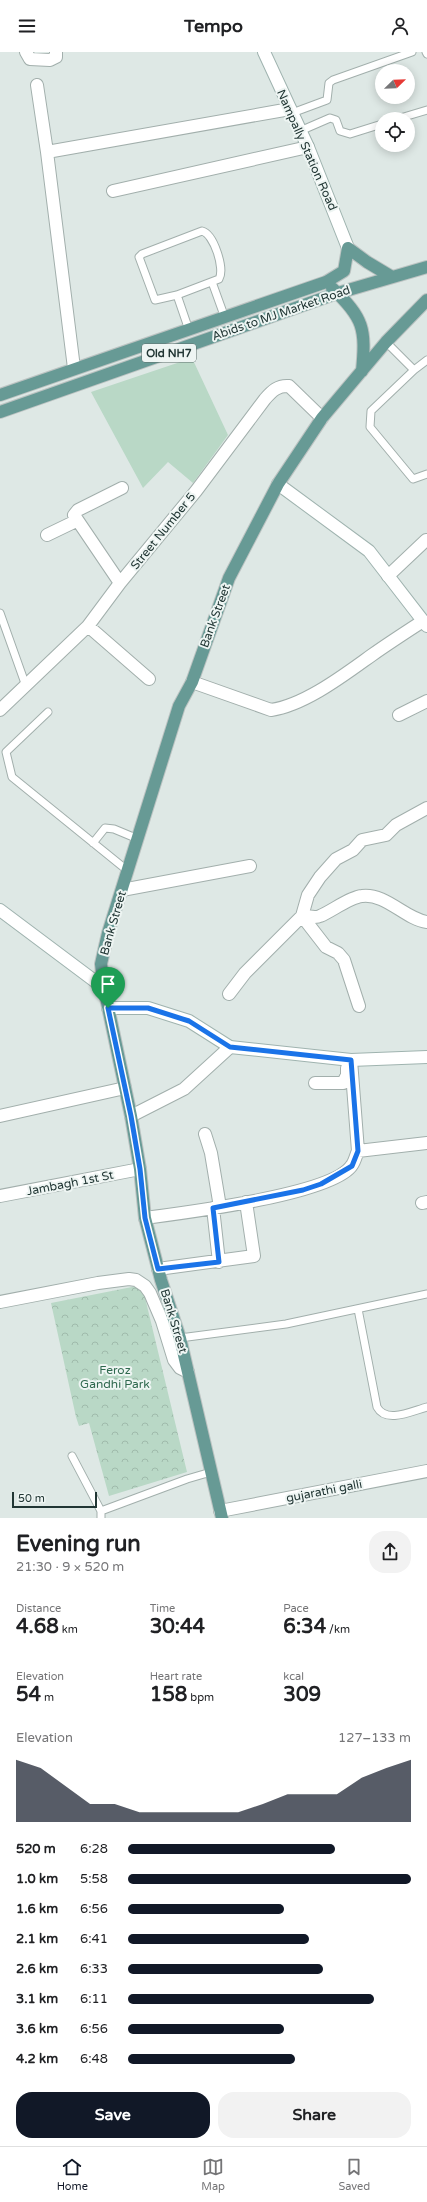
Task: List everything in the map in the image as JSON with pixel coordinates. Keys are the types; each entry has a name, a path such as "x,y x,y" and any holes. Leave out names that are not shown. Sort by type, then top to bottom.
{"main road":[{"path":"348,248 392,277"},
{"name":"Abids to MJ Market Road","path":"0,395 74,368 225,318 326,282 344,271 348,248"},
{"name":"Abids to MJ Market Road","path":"0,412 338,293 427,267"},
{"path":"326,282 338,293 357,315 363,331 362,371"},
{"name":"Bank Street","path":"221,1514 180,1338 158,1269 145,1218 140,1169 131,1116 104,988 101,964 122,890 179,706 192,682 229,578 278,484 322,418 386,342 427,300"}],"street":[{"path":"26,52 30,59 50,60 56,56 56,52"},
{"name":"Nampally Station Road","path":"264,52 308,147 348,248"},
{"path":"37,85 47,152 74,368"},
{"path":"47,152 291,111"},
{"path":"113,191 308,147"},
{"name":"Street Number 5","path":"0,710 88,626 120,583 196,491 265,398 275,389 282,386 289,386 322,418"},
{"path":"192,682 271,710 280,709 295,703 352,670 425,623 369,551 278,484"},
{"path":"120,583 76,521 74,515 78,510 122,488"},
{"path":"47,535 76,521"},
{"path":"388,576 426,540"},
{"path":"88,626 149,679"},
{"path":"399,715 427,701"},
{"path":"229,994 245,973 302,916 308,895 320,877 336,860 353,850 362,840 386,835 396,824 427,808"},
{"path":"122,890 250,866"},
{"path":"302,916 318,917 361,896 374,897 406,912 417,920 427,922"},
{"path":"0,910 104,988"},
{"path":"302,916 326,947 338,953 344,960 360,1006"},
{"path":"108,1008 148,1008 155,1010 189,1021 230,1047 349,1059 427,1057"},
{"path":"131,1116 184,1089 230,1047"},
{"path":"315,1084 338,1084 346,1081 349,1059"},
{"path":"145,1218 217,1208 303,1190 321,1184 352,1166 358,1151 349,1059"},
{"path":"0,1116 125,1088"},
{"path":"205,1134 211,1153 217,1208 219,1262"},
{"path":"358,1151 427,1143"},
{"name":"Jambagh 1st St","path":"0,1196 140,1169"},
{"path":"158,1269 252,1257 255,1254 246,1202"},
{"path":"0,1302 98,1283 129,1279 136,1280 145,1286 150,1293 162,1321 174,1360 180,1368 188,1372"},
{"name":"gujarathi galli","path":"221,1514 427,1470"}],"lane":[{"path":"291,111 327,100 329,82 333,80 412,52"},
{"path":"415,114 427,110"},
{"path":"300,130 330,118 336,120 340,131 350,134 375,126"},
{"path":"202,231 207,232 210,236 222,269 219,279 212,282 177,295 155,300 139,257 142,254 202,231"},
{"path":"212,282 225,318"},
{"path":"177,295 189,330"},
{"path":"386,342 414,370"},
{"path":"427,360 414,370 371,411 370,427 413,479 427,474"},
{"path":"0,613 3,629 26,686"},
{"path":"48,712 6,752 12,777 128,871"},
{"path":"93,843 105,828 114,829 138,840"},
{"path":"180,1338 286,1324 427,1294"},
{"path":"358,1309 380,1413 386,1416 394,1416 427,1407"},
{"path":"72,1456 101,1515 187,1479 211,1472"}],"green space":[{"path":"192,358 228,435 193,483 168,462 143,488 91,392"},
{"name":"Feroz Gandhi Park","path":"142,1285 187,1472 109,1496 89,1423 79,1426 76,1417 51,1303"}],"route":[{"path":"108,1008 148,1008 189,1021 230,1047 351,1060 358,1151 352,1166 321,1184 303,1190 213,1208 219,1262 158,1269 145,1218 140,1169 131,1116 108,1008"}]}
